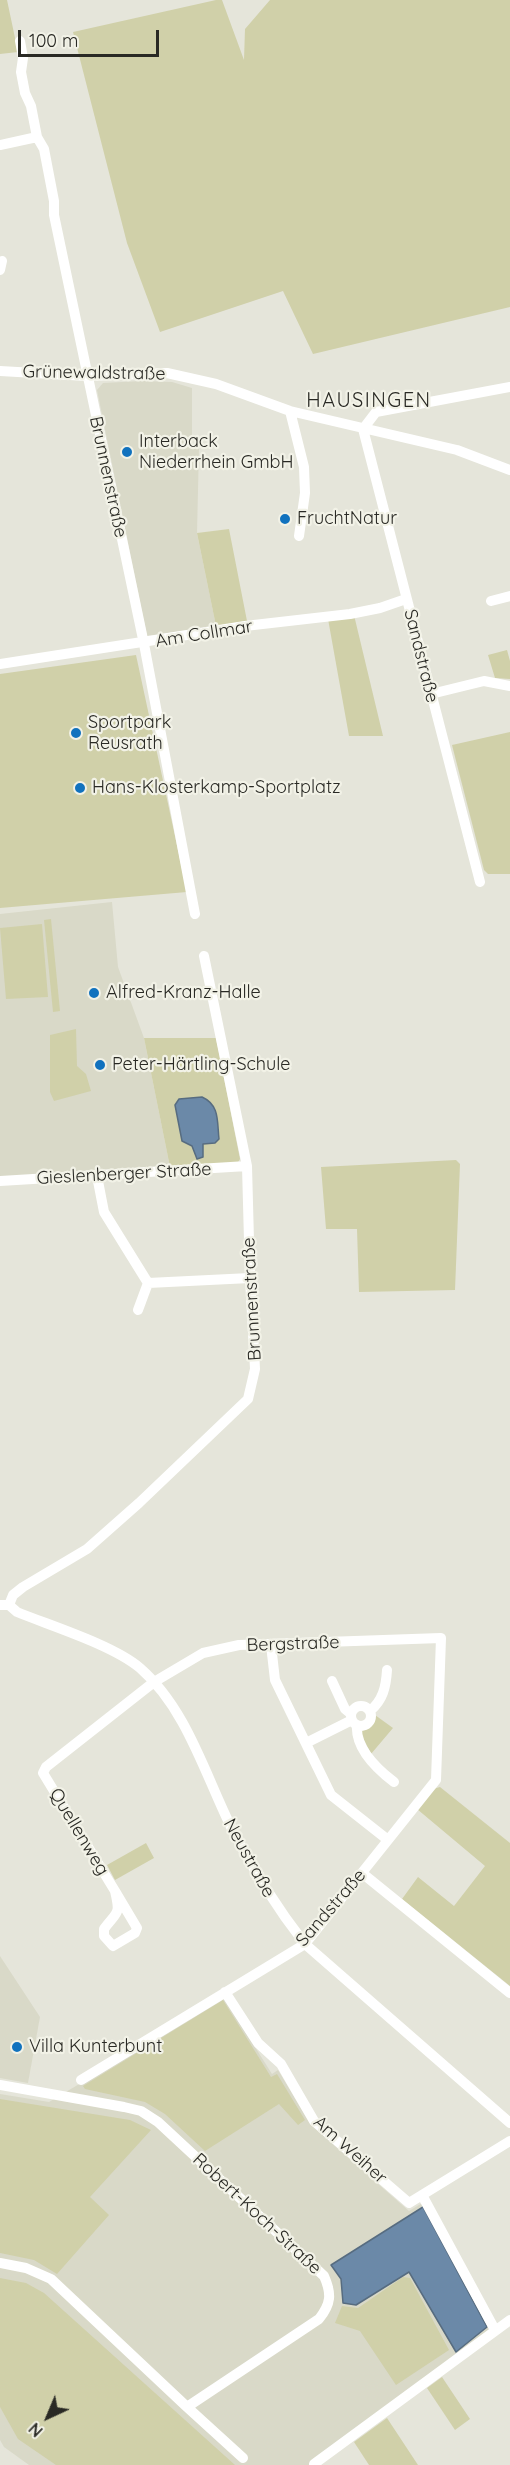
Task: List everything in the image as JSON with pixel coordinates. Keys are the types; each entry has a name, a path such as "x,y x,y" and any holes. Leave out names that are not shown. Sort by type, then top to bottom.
{"street":[{"name":"Brunnenstraße","path":"20,41 23,58 21,72 37,137 44,149 54,201 54,215 144,644 195,914"},
{"path":"0,145 37,137"},
{"name":"Grünewaldstraße","path":"0,371 87,376 167,372 216,384 291,411 457,450 510,470"},
{"path":"363,429 376,412 510,387"},
{"path":"291,411 304,476 305,493 299,536"},
{"name":"Sandstraße","path":"363,429 480,882"},
{"path":"491,601 510,596"},
{"name":"Am Collmar","path":"0,664 144,644 245,626 350,614 380,608 406,599"},
{"path":"431,694 484,681 510,686"},
{"name":"Brunnenstraße","path":"4,1605 23,1587 87,1549 248,1399 255,1369 247,1166 204,956"},
{"name":"Gieslenberger Straße","path":"0,1181 247,1166"},
{"path":"97,1176 104,1212 148,1283"},
{"path":"148,1283 250,1278"},
{"path":"138,1311 148,1283"},
{"name":"Neustraße","path":"4,1605 120,1654 139,1667 154,1682 171,1702 180,1718 254,1871 305,1944 510,2123"},
{"name":"Sandstraße","path":"81,2080 305,1944 436,1780 441,1638"},
{"name":"Bergstraße","path":"154,1682 203,1653 239,1646 441,1638"},
{"path":"270,1645 275,1680 331,1795 388,1840"},
{"path":"306,1743 353,1720 368,1722 370,1711 381,1697 387,1670"},
{"path":"332,1681 345,1709 353,1720 372,1765 394,1782"},
{"name":"Quellenweg","path":"115,1891 118,1911 116,1917 104,1929 104,1936 113,1946 135,1933 137,1928 115,1891 43,1773 46,1767 154,1682"},
{"path":"353,1720 354,1708 365,1707 370,1711"},
{"path":"362,1873 510,1993"},
{"name":"Am Weiher","path":"225,1992 258,2043 281,2064 314,2121 409,2203 422,2195"},
{"name":"Robert-Koch-Straße","path":"0,2085 141,2111 158,2122 324,2276 331,2298 327,2310 319,2319 187,2407"},
{"path":"495,2330 422,2195 510,2141"},
{"path":"0,2263 26,2268 51,2279 243,2458"},
{"path":"314,2464 510,2320"}],"shaded area":[{"path":"172,382 192,388 192,447 199,448 197,533 216,626 147,636 97,390 103,383"},
{"name":"Peter-Härtling-Schule","path":"112,902 118,967 144,1038 170,1167 0,1180 0,914"},
{"name":"Villa Kunterbunt","path":"0,1956 40,2017 28,2083 0,2078"},
{"path":"224,1998 272,2074 278,2070 311,2125 409,2211 424,2202 491,2328 309,2465 29,2465 4,2447 0,2440 0,2094 49,2102"}],"green space":[{"path":"0,0 7,0 18,52 0,54"},
{"path":"222,0 244,60 245,29 270,0 510,0 510,307 313,354 283,291 160,332 127,243 73,32"},
{"path":"229,529 247,621 216,626 197,533"},
{"path":"354,615 383,736 349,736 328,619"},
{"path":"507,650 510,661 510,679 495,678 488,655"},
{"name":"Sportpark Reusrath","path":"136,655 187,892 0,908 0,674"},
{"path":"510,732 510,874 488,874 484,870 452,745"},
{"path":"51,919 60,1011 53,1012 44,920"},
{"path":"42,924 48,997 6,999 0,928"},
{"path":"76,1029 77,1066 86,1074 91,1091 54,1101 50,1092 50,1035"},
{"path":"144,1038 216,1038 240,1159 237,1164 170,1167"},
{"path":"456,1160 460,1164 455,1290 359,1292 357,1229 326,1229 321,1167"},
{"path":"375,1715 393,1728 371,1754 361,1734 372,1725"},
{"path":"440,1787 510,1843 510,1986 402,1899 418,1877 454,1906 485,1866 417,1809 433,1789"},
{"path":"146,1843 154,1858 115,1880 107,1865"},
{"path":"223,2000 271,2077 277,2074 305,2120 298,2125 279,2104 205,2151 165,2114 145,2102 85,2089 83,2086"},
{"path":"0,2099 130,2120 151,2130 90,2197 109,2215 57,2274 34,2260 0,2253"},
{"path":"403,2277 410,2278 449,2350 396,2385 360,2331 335,2323 342,2306 358,2308"},
{"path":"0,2278 26,2283 44,2293 235,2465 56,2465 18,2439 0,2407"},
{"path":"442,2377 470,2419 455,2430 427,2388"},
{"path":"387,2418 418,2465 369,2465 354,2442"}],"water":[{"path":"202,1097 208,1100 215,1109 219,1139 215,1143 203,1144 203,1157 197,1159 192,1146 182,1141 175,1105 179,1099"},
{"path":"423,2207 487,2327 456,2352 409,2272 356,2305 343,2303 341,2279 331,2265"}],"place":[{"name":"Interback Niederrhein GmbH","path":"127,452"},
{"name":"FruchtNatur","path":"285,519"},
{"name":"Sportpark Reusrath","path":"76,733"},
{"name":"Hans-Klosterkamp-Sportplatz","path":"80,788"},
{"name":"Alfred-Kranz-Halle","path":"94,993"},
{"name":"Peter-Härtling-Schule","path":"100,1065"},
{"name":"Villa Kunterbunt","path":"17,2047"}],"district":[{"name":"HAUSINGEN","path":"369,401"}]}
